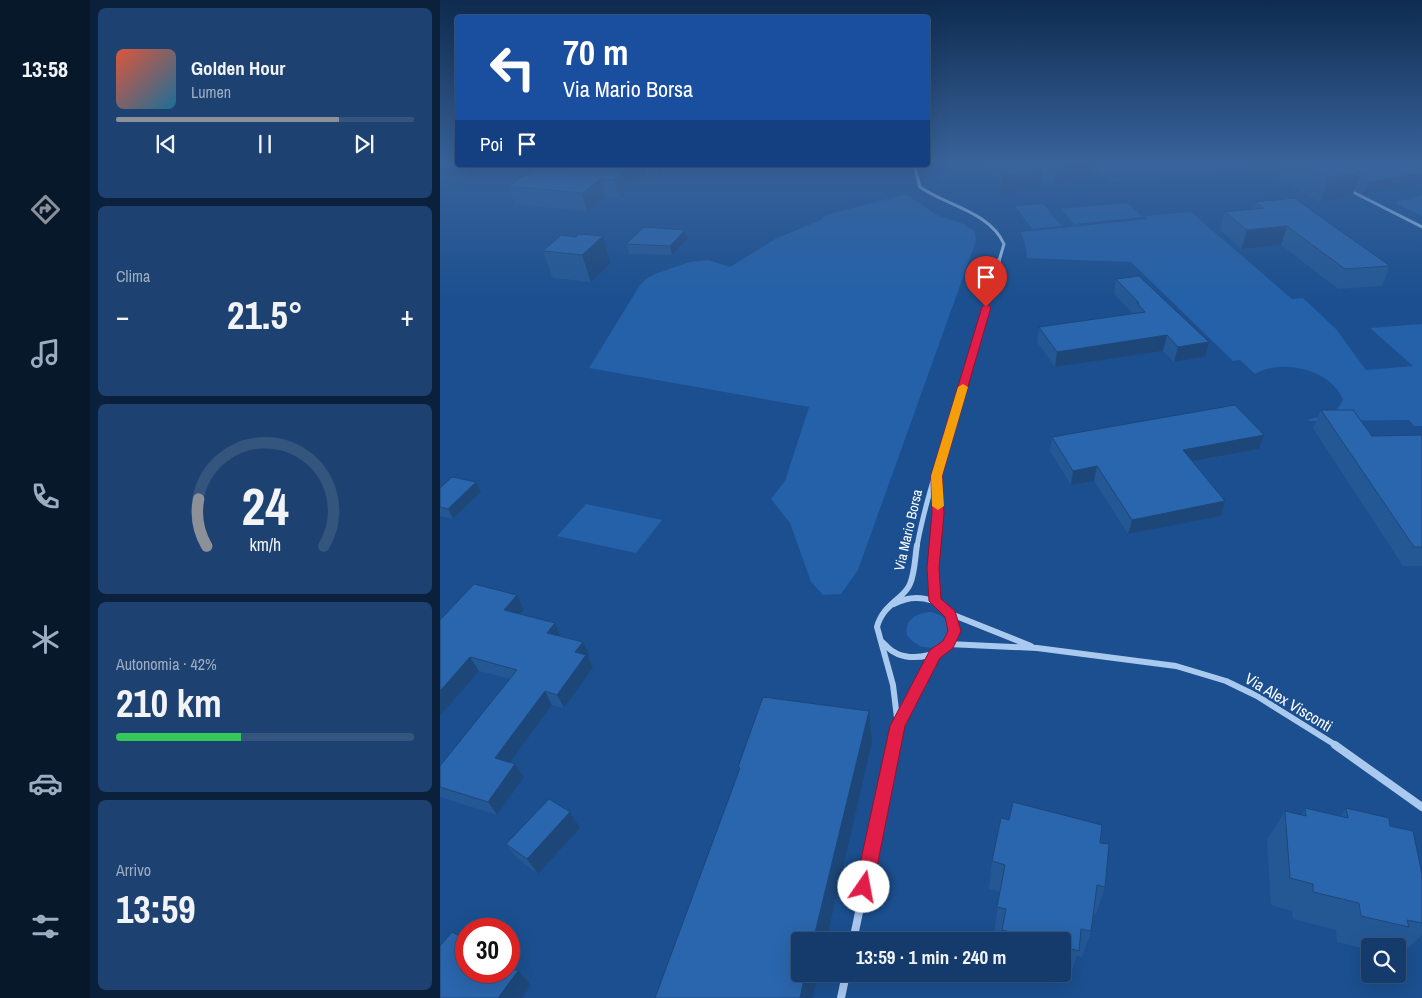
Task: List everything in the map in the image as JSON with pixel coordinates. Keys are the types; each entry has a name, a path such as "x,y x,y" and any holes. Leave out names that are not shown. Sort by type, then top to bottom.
{"street":[{"name":"Via Mario Borsa","path":"898,726 892,685 877,627 879,619 885,610 910,585 924,509 936,476 1004,244 1000,234 991,225 955,208"},
{"path":"1384,208 1422,227"},
{"name":"Via Mario Borsa","path":"935,601 933,568 938,513 936,476"},
{"path":"885,610 899,601 912,598 935,601 951,614 955,631 948,644"},
{"name":"Via Alex Visconti","path":"951,614 1036,648"},
{"name":"Via Mario Borsa","path":"880,639 887,648 902,657 916,658 935,654"},
{"name":"Via Mario Borsa","path":"855,932 898,726 935,654 948,644"},
{"name":"Via Alex Visconti","path":"948,644 1036,648 1176,666 1226,681 1257,696 1303,724 1349,754 1422,807"},
{"path":"842,998 845,982"}],"shaded area":[{"path":"855,208 926,208 937,215 964,224 975,232 976,241 858,570 841,594 823,595 811,582 790,523 771,499 785,481 809,407 589,368 640,285 646,279 690,262 708,260 730,267 777,238 821,220 826,215"},
{"path":"1016,208 1046,208 1062,226 1032,229"},
{"path":"1132,208 1143,217 1074,224 1061,209"},
{"path":"1404,208 1422,208 1422,216"},
{"path":"1191,212 1292,299 1303,298 1336,329 1366,370 1413,366 1370,328 1422,324 1422,426 1414,426 1409,420 1309,421 1324,416 1341,404 1343,399 1328,380 1304,369 1291,367 1266,369 1255,374 1240,360 1233,361 1131,262 1027,258 1021,232 1148,219 1145,216"},
{"path":"586,504 662,520 636,553 557,536"},
{"path":"931,612 944,618 949,625 950,633 945,641 938,646 928,648 917,645 907,635 907,629 910,621 916,615"}],"building":[{"path":"1264,208 1308,208 1390,266 1345,269 1287,226 1247,230 1225,212"},
{"path":"644,227 685,230 670,246 626,244"},
{"path":"579,234 603,236 582,255 543,251 561,235 576,237"},
{"path":"1139,276 1209,342 1178,347 1167,335 1057,352 1039,327 1145,312 1116,279"},
{"path":"1235,405 1264,435 1183,450 1225,501 1132,520 1097,466 1073,471 1052,437"},
{"path":"1321,410 1353,410 1372,436 1422,435 1422,547 1414,547"},
{"path":"452,477 476,482 448,509 440,507 440,488"},
{"path":"474,584 517,595 504,610 555,623 547,633 583,642 575,652 586,655 557,695 545,691 495,758 515,764 488,802 440,787 440,766 517,670 470,657 440,691 440,620"},
{"path":"763,697 869,711 815,932 791,932 791,982 803,982 800,998 655,998 740,768 738,767"},
{"path":"549,799 570,812 527,859 506,844"},
{"path":"1013,802 1102,825 1100,843 1109,844 1105,887 1097,885 1091,931 1081,929 1079,951 1071,949 1071,932 1010,932 1002,930 1006,909 997,907 1005,865 992,861 1001,818 1009,820"},
{"path":"1305,808 1348,818 1346,808 1389,818 1390,826 1413,831 1422,874 1422,923 1407,920 1409,927 1361,916 1359,903 1313,892 1313,884 1290,878 1285,811 1306,816"},
{"path":"452,932 455,934 455,983 509,983 498,998 440,998 440,946"}],"slow traffic":[{"path":"938,506 936,476 963,387"}],"route":[{"path":"864,887 898,726 935,654 948,644 955,631 951,614 935,601 933,568 938,513 936,476 986,307"}]}
